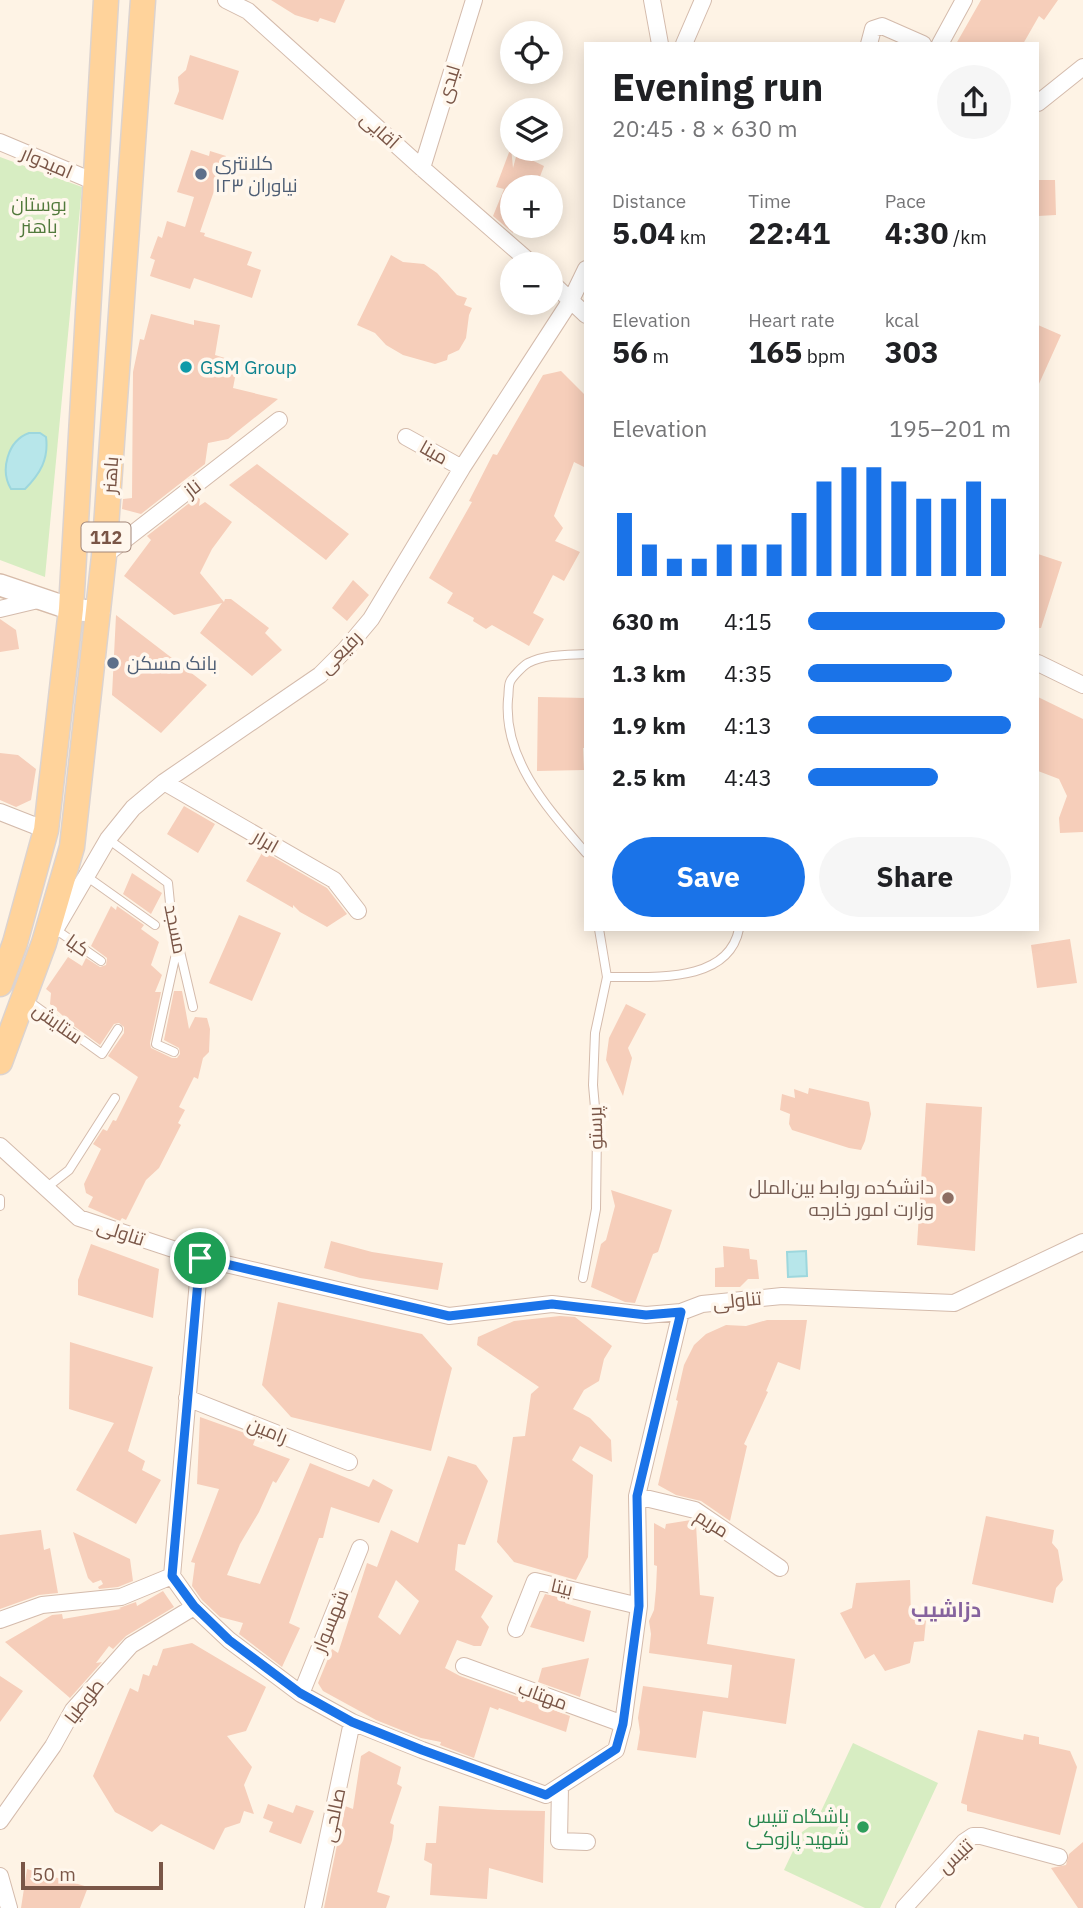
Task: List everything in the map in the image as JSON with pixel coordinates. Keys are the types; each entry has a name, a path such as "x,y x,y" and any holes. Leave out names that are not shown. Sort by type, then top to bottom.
{"main road":[{"name":"باهنر","path":"0,984 15,943 46,830 71,609 106,0"},
{"name":"باهنر","path":"0,1062 50,936 72,847 104,556 144,0"},
{"path":"0,584 71,609 99,612"}],"street":[{"name":"آقایی","path":"226,0 250,6 422,168 518,252"},
{"name":"لیدی","path":"422,168 474,0"},
{"path":"652,0 660,42"},
{"path":"685,42 703,0"},
{"path":"941,42 964,0"},
{"path":"870,42 873,29 882,26 918,42"},
{"path":"1039,102 1083,67"},
{"path":"1067,80 1083,87"},
{"name":"امیدوار","path":"0,142 95,182"},
{"name":"رفیعی","path":"50,936 108,839 133,808 164,782 320,675 371,619 462,468 571,300 584,273"},
{"path":"563,293 584,312"},
{"name":"ناز","path":"104,556 279,420"},
{"name":"مینا","path":"406,437 462,468"},
{"path":"0,609 42,599"},
{"path":"1039,663 1083,685"},
{"name":"ابرار","path":"164,782 334,880 358,911"},
{"path":"0,812 46,830"},
{"name":"تناولی","path":"0,1146 79,1218 200,1258 449,1316 552,1304 646,1315 681,1312 702,1304 782,1296 954,1303 1083,1242"},
{"path":"200,1258 172,1576 194,1606 229,1640 301,1694 352,1722 546,1795 616,1749 623,1724 639,1606 637,1496 681,1312"},
{"name":"رامین","path":"187,1398 349,1462"},
{"name":"مریم","path":"637,1496 695,1510 780,1568"},
{"name":"شهسوار","path":"301,1694 360,1548"},
{"path":"0,1620 42,1605 121,1597 172,1576"},
{"name":"بیتا","path":"516,1629 535,1581 639,1606"},
{"name":"طوطیا","path":"0,1821 53,1746 73,1710 131,1645 194,1606"},
{"name":"مهتاب","path":"464,1666 623,1724"},
{"name":"صالحی","path":"313,1908 352,1722"},
{"path":"560,1786 559,1841 587,1842"},
{"name":"تنیس","path":"904,1908 964,1842 973,1836 1059,1857"},
{"path":"0,1876 9,1908"}],"lane":[{"path":"584,654 551,656 526,664 510,682 507,711 513,744 529,778 550,811 584,851"},
{"name":"مسجد","path":"108,839 168,883 171,913 194,1007"},
{"path":"86,876 155,925"},
{"path":"600,931 607,977 686,976 719,962 737,939 739,931"},
{"name":"کیا","path":"50,936 101,961"},
{"path":"174,1052 156,1044 178,944"},
{"name":"پرستو","path":"583,1278 596,1209 597,1130 593,1085 595,1033 607,977"},
{"name":"ستایش","path":"24,999 103,1054 118,1029"},
{"path":"46,1188 69,1170 115,1098"},
{"path":"0,1199 0,1206"}],"green space":[{"name":"بوستان باهنر","path":"0,157 82,187 45,577 0,560"},
{"name":"باشگاه تنیس شهید پازوکی","path":"853,1743 938,1783 880,1908 865,1908 784,1870 802,1832 816,1822"}],"water":[{"path":"29,433 40,433 46,437 45,459 35,478 25,489 11,489 6,474 8,457 15,443"},
{"path":"806,1251 807,1276 788,1277 787,1252"}],"building":[{"path":"271,0 345,0 335,23 320,18 318,22 295,15"},
{"path":"981,0 1058,0 1044,20 1039,16 1024,42 957,42"},
{"path":"190,55 239,71 223,120 174,104 179,91 178,77 186,70"},
{"path":"191,150 209,156 210,151 226,156 200,232 205,233 204,236 252,252 247,265 261,270 252,298 194,278 190,289 150,276 155,260 150,258 158,236 162,238 167,221 185,227 194,197 177,192"},
{"path":"506,161 512,161 513,168 515,161 534,161 544,166 541,175 500,175"},
{"path":"1039,180 1055,180 1056,215 1039,216"},
{"path":"500,199 500,222 493,216"},
{"path":"391,255 403,262 424,264 437,273 457,295 467,298 464,305 472,308 466,338 459,350 448,355 447,360 435,364 403,355 386,345 375,333 357,325"},
{"path":"151,314 194,325 194,320 220,325 215,355 238,362 233,388 278,399 228,439 208,443 205,464 141,514 122,509 123,499 132,498 133,372 140,339 144,340"},
{"path":"1039,325 1061,335 1039,384"},
{"path":"561,371 584,394 584,467 574,462 554,516 563,528 555,541 580,552 564,581 553,575 533,613 544,619 529,646 492,625 486,629 473,621 474,618 447,603 453,593 429,578 472,502 469,501 493,454 497,455 543,375"},
{"path":"257,464 349,534 326,560 229,485"},
{"path":"197,497 200,499 199,506 205,502 232,522 212,549 200,573 224,602 225,599 231,599 269,628 265,633 282,650 252,676 200,633 222,603 174,615 124,576 151,540 147,536"},
{"path":"1039,554 1062,562 1039,628"},
{"path":"353,580 369,595 347,621 332,608"},
{"path":"116,615 207,685 161,733 112,695"},
{"path":"0,619 16,630 19,649 0,652"},
{"path":"538,697 584,698 584,770 537,771"},
{"path":"1039,697 1083,719 1083,832 1060,833 1059,818 1067,796 1059,779 1039,771"},
{"path":"0,753 18,755 36,769 31,800 16,807 0,800"},
{"path":"184,806 215,824 198,853 167,834"},
{"path":"263,851 327,888 347,914 327,927 293,905 293,908 246,881"},
{"path":"132,873 162,893 151,914 123,894"},
{"path":"111,906 116,910 117,906 144,925 141,929 159,942 151,965 162,975 155,992 161,992 151,1048 172,1058 177,1058 180,1054 179,1048 164,1040 174,991 182,991 189,1029 195,1017 207,1018 210,1029 209,1052 203,1058 198,1079 194,1077 179,1107 185,1110 178,1123 181,1125 159,1168 146,1180 126,1220 122,1218 120,1221 88,1207 93,1197 86,1193 84,1184 101,1149 93,1144 103,1129 107,1131 113,1120 116,1121 138,1077 108,1056 124,1033 124,1027 119,1023 114,1024 100,1045 50,1004 51,993 46,989 68,957 82,966 86,958 100,967 106,965 107,958 91,946"},
{"path":"239,915 281,933 252,1001 209,983"},
{"path":"1070,939 1077,983 1037,988 1031,945"},
{"path":"626,1004 646,1014 628,1048 632,1058 623,1096 606,1060 609,1038"},
{"path":"809,1088 869,1102 871,1114 861,1150 792,1130 789,1124 790,1114 780,1110 782,1094 795,1098 794,1089 808,1094"},
{"path":"926,1103 982,1107 975,1251 917,1245"},
{"path":"611,1190 672,1210 658,1252 653,1254 635,1303 625,1302 591,1287 601,1244 606,1240 615,1206"},
{"path":"331,1241 372,1252 443,1263 438,1290 360,1278 324,1268"},
{"path":"91,1244 159,1269 153,1318 78,1295 78,1280"},
{"path":"723,1246 749,1249 750,1259 757,1260 759,1279 748,1279 740,1287 715,1287 715,1268 724,1267"},
{"path":"278,1302 422,1334 452,1368 431,1451 291,1417 262,1385"},
{"path":"575,1317 612,1346 604,1359 599,1381 584,1390 573,1409 590,1418 611,1440 612,1462 580,1446 572,1460 593,1475 588,1557 576,1580 514,1562 497,1542 513,1437 525,1436 531,1394 539,1387 477,1345 478,1337 514,1321"},
{"path":"767,1320 807,1320 800,1370 778,1362 766,1391 768,1392 744,1444 747,1446 730,1521 701,1501 676,1495 658,1485 684,1365 694,1345 706,1334 726,1325 746,1326"},
{"path":"70,1342 153,1367 128,1451 145,1461 142,1470 161,1480 136,1524 76,1490 114,1423 69,1409"},
{"path":"200,1417 256,1437 253,1445 290,1459 276,1483 273,1481 227,1575 260,1584 310,1463 369,1487 373,1479 393,1490 379,1523 331,1507 323,1538 319,1538 289,1623 300,1628 282,1667 239,1634 243,1623 220,1617 192,1586 195,1563 191,1562 219,1489 197,1484"},
{"path":"448,1456 476,1465 488,1481 465,1545 458,1544 455,1570 493,1596 481,1617 489,1627 481,1646 457,1640 445,1668 570,1716 566,1732 490,1707 474,1758 440,1745 441,1742 421,1738 376,1720 323,1691 318,1683 332,1649 338,1653 367,1563 377,1567 391,1530 418,1543","holes":["396,1580 419,1601 400,1635 378,1617"]},
{"path":"986,1516 1054,1530 1052,1543 1058,1550 1063,1580 1056,1588 1053,1603 972,1584"},
{"path":"691,1520 696,1524 700,1595 714,1597 707,1644 795,1659 786,1724 703,1711 696,1758 637,1750 643,1686 728,1698 732,1665 649,1653 649,1621 654,1610 657,1566 654,1565 654,1523 665,1529 666,1524"},
{"path":"41,1530 44,1550 50,1548 58,1593 39,1595 0,1609 0,1535"},
{"path":"73,1532 130,1559 133,1581 118,1587 99,1589 103,1584 101,1580 93,1583 88,1578"},
{"path":"910,1580 911,1617 926,1620 924,1641 914,1642 910,1663 885,1671 874,1654 865,1659 840,1613 852,1608 856,1583"},
{"path":"163,1591 174,1607 126,1636 113,1649 109,1646 96,1663 102,1662 70,1698 5,1642 52,1615 62,1614 63,1619 121,1609 119,1608 136,1602 137,1606"},
{"path":"545,1594 567,1599 565,1603 591,1611 584,1642 530,1627"},
{"path":"192,1643 266,1687 246,1731 227,1736 252,1767 244,1785 254,1814 244,1811 240,1823 225,1828 214,1850 161,1824 152,1832 115,1812 93,1776 130,1688 138,1692 143,1674 149,1676 153,1665 157,1666 163,1649"},
{"path":"589,1658 580,1697 538,1682 542,1668"},
{"path":"0,1676 23,1691 0,1722"},
{"path":"978,1730 1023,1740 1024,1734 1039,1737 1039,1744 1070,1751 1077,1767 1060,1835 967,1811 967,1805 961,1803"},
{"path":"369,1751 401,1767 397,1784 402,1787 390,1823 394,1825 392,1840 377,1892 390,1896 386,1908 324,1908 345,1806 353,1809 361,1756"},
{"path":"268,1804 293,1813 296,1805 314,1811 301,1844 269,1832 273,1822 263,1818"},
{"path":"439,1806 545,1811 543,1883 489,1868 487,1899 430,1895 432,1864 424,1860 426,1843 436,1843"},
{"path":"1083,1842 1083,1908 1078,1908 1051,1868 1066,1865 1069,1854"},
{"path":"27,1869 88,1887 80,1908 21,1908"}],"place":[{"name":"کلانتری ۱۲۳ نیاوران","path":"201,174"},
{"name":"GSM Group","path":"186,367"},
{"name":"بانک مسکن","path":"113,663"},
{"name":"دانشکده روابط بین‌الملل وزارت امور خارجه","path":"948,1198"},
{"name":"باشگاه تنیس شهید پازوکی","path":"863,1827"}],"district":[{"name":"دزاشیب","path":"946,1609"}],"route":[{"path":"200,1258 449,1316 552,1304 646,1315 681,1312 637,1496 639,1606 623,1724 616,1749 546,1795 352,1722 300,1693 229,1640 194,1606 172,1576 200,1258"}]}
